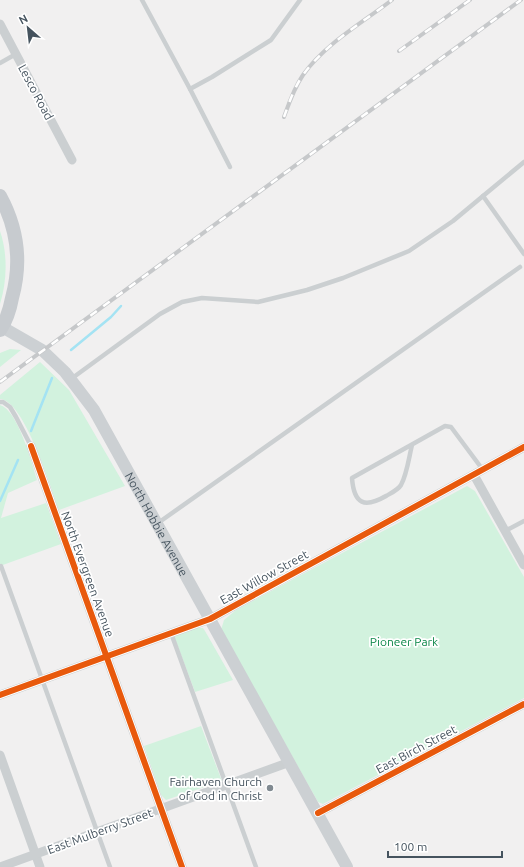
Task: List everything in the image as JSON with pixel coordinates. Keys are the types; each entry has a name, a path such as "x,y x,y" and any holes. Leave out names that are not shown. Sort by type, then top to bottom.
{"main road":[{"name":"North Hobbie Avenue","path":"0,196 13,224 18,252 15,289 1,329 42,350 71,380 94,410 347,867"}],"street":[{"name":"Lesco Road","path":"0,24 72,160"},
{"name":"North Evergreen Avenue","path":"31,446 182,867"},
{"name":"East Willow Street","path":"0,695 210,619 524,447"},
{"path":"474,475 524,565"},
{"name":"East Birch Street","path":"318,814 524,704"},
{"path":"0,754 40,867"},
{"name":"East Mulberry Street","path":"0,867 290,762"}],"lane":[{"path":"142,0 230,167"},
{"path":"190,89 212,78 271,40 300,0"},
{"path":"0,63 16,54"},
{"path":"71,380 160,314 182,302 202,298 258,302 307,290 343,278 409,252 448,224 524,162"},
{"path":"482,196 524,254"},
{"path":"157,524 520,267"},
{"path":"0,402 3,402 10,407 31,446"},
{"path":"412,445 402,483 398,488 373,503 367,504 359,500 353,488 352,478 445,426 451,426 483,470"},
{"path":"505,531 524,521"},
{"path":"2,566 110,867"},
{"path":"171,633 256,867"}],"green space":[{"path":"0,231 3,240 6,268 0,304"},
{"path":"10,349 21,350 0,367 0,353"},
{"path":"40,362 69,390 125,486 59,510 36,447 27,429 9,403 0,399 0,395"},
{"path":"0,405 7,409 18,427 28,451 37,480 8,493 1,518 46,503 61,544 0,566"},
{"name":"Pioneer Park","path":"467,486 475,491 524,577 524,698 323,804 318,802 221,630 224,620 236,610"},
{"path":"197,628 203,628 233,680 195,692 174,636"},
{"path":"201,726 222,781 166,800 161,795 144,746"}],"waterway":[{"path":"71,350 111,317 121,306"},
{"path":"31,431 52,378"},
{"path":"0,501 18,460"}],"railway":[{"path":"284,117 297,85 303,75 322,53 344,34 392,0"},
{"path":"399,51 470,0"},
{"path":"0,382 521,0"}],"cycle path":[{"path":"31,446 182,867"},
{"path":"0,695 210,619 524,447"},
{"path":"318,813 524,704"}],"place":[{"name":"Fairhaven Church of God in Christ","path":"270,788"}]}
